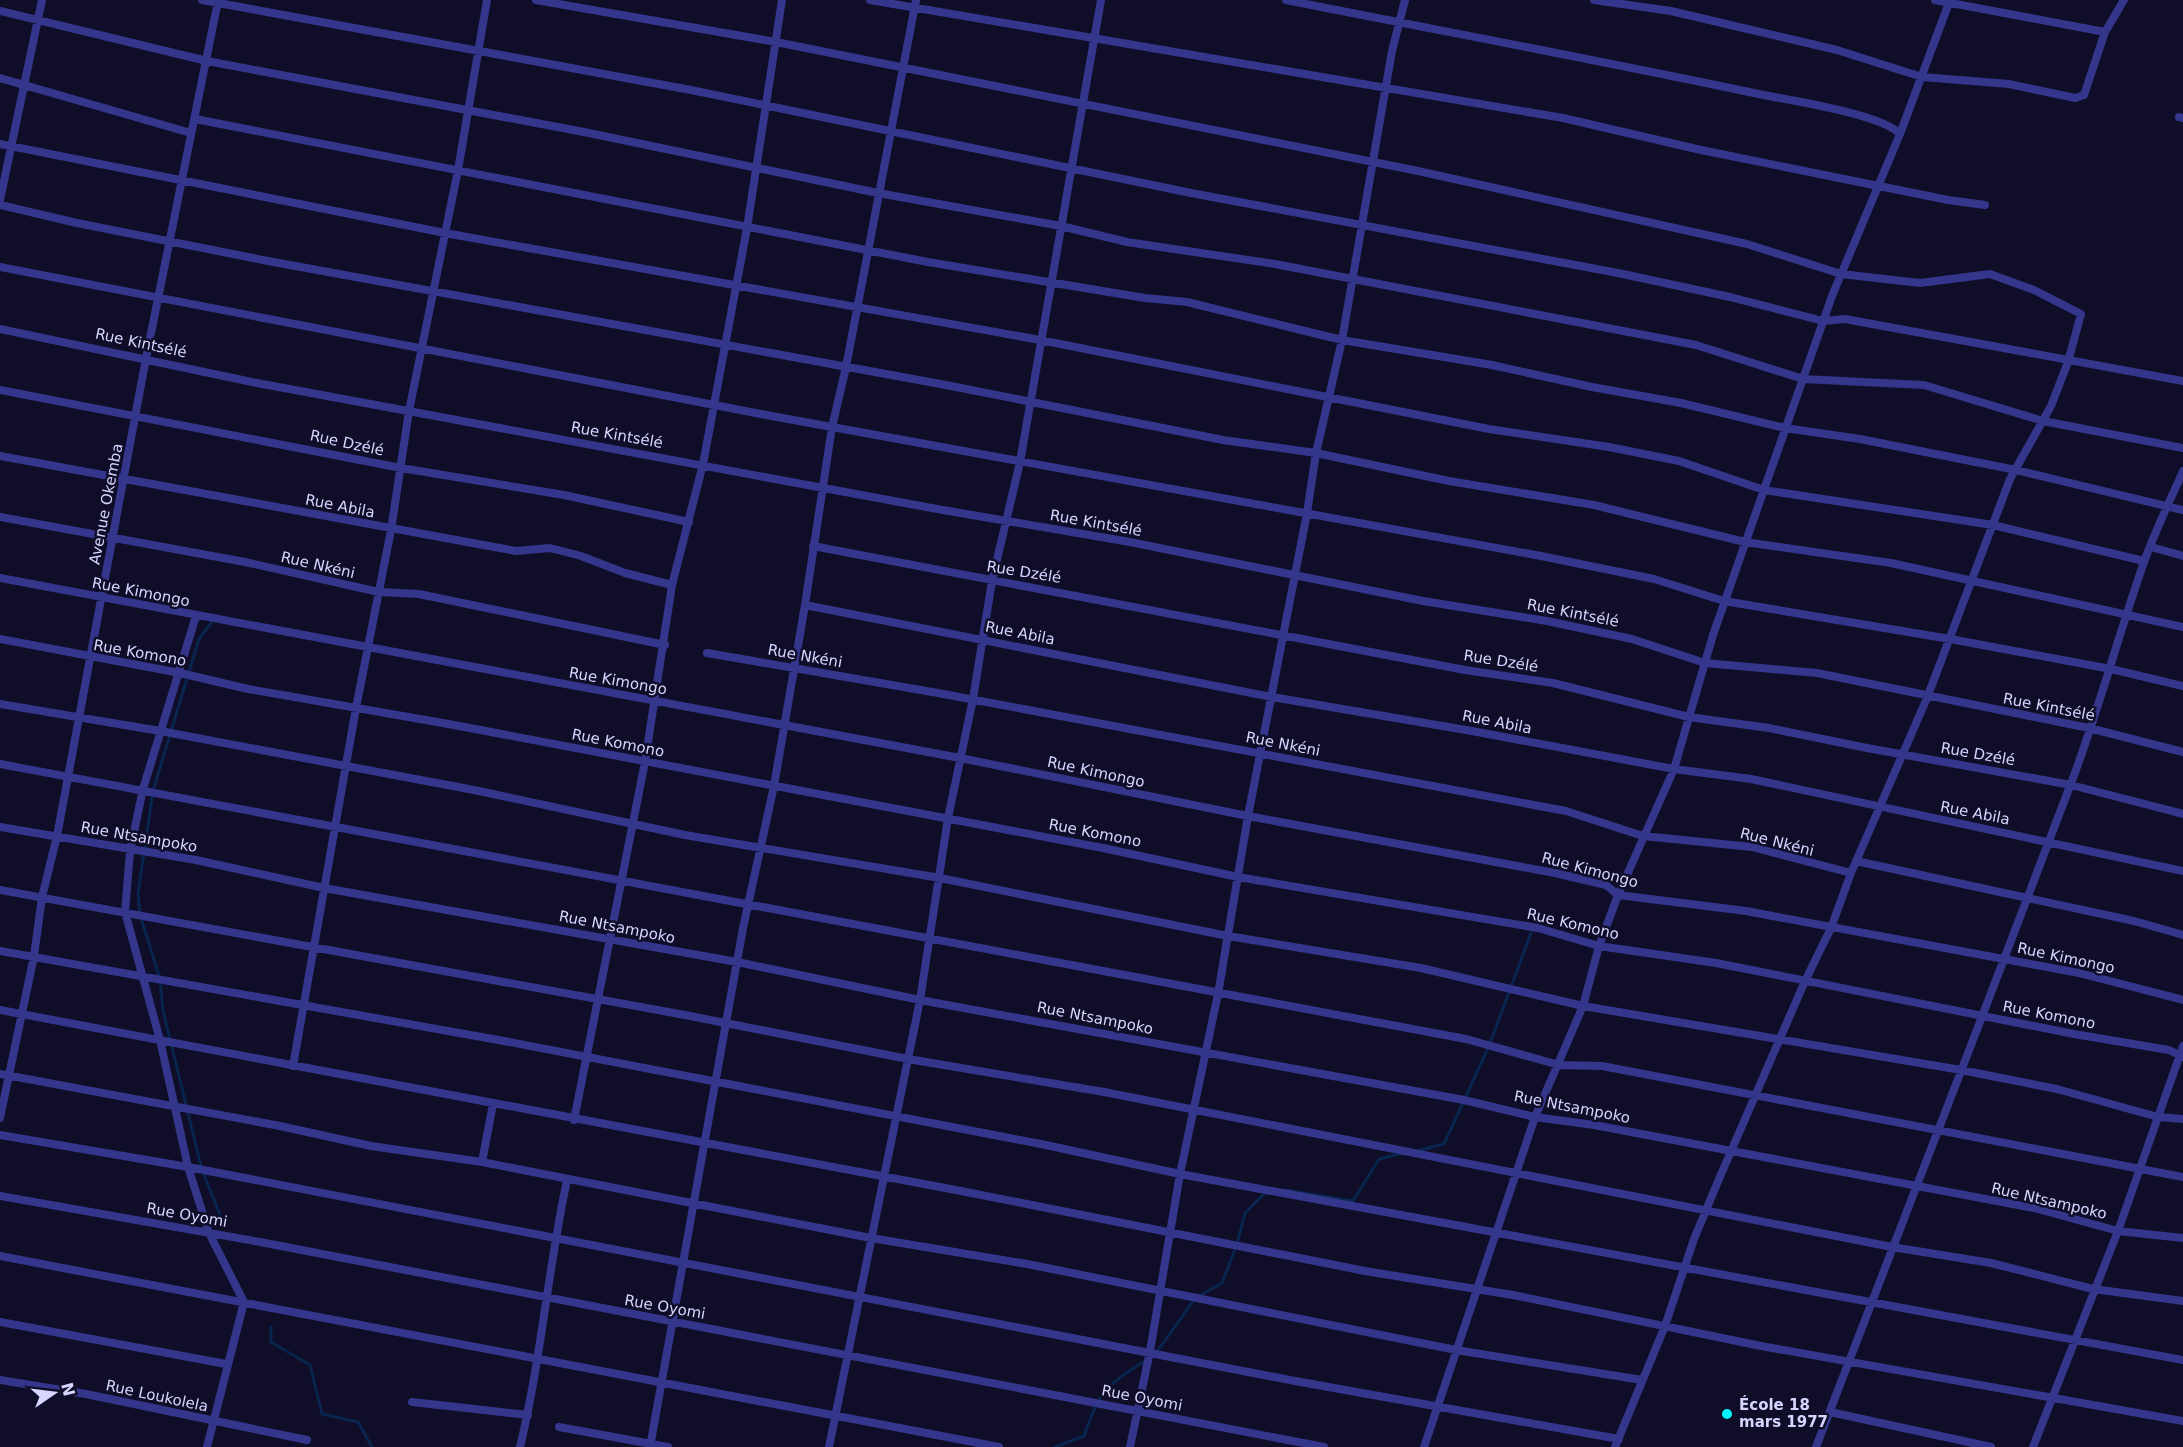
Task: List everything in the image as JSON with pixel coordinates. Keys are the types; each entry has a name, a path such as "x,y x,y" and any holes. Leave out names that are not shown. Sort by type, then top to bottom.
{"street":[{"path":"0,200 42,0"},
{"path":"202,0 479,50 766,106 826,120 859,124 890,133 1072,169 1618,273 1730,297 1824,321 1845,319 2068,362 2183,381"},
{"path":"293,1066 345,767 391,530 409,411 458,170 487,0"},
{"path":"536,0 776,42 1496,188 1747,243 1841,273 1920,283 1990,274 2034,290 2081,314 2068,362 2043,421 2016,470 1927,698 1856,861 1831,928 1754,1095 1684,1267 1665,1326 1615,1447"},
{"path":"574,1119 645,762 672,585 703,464 747,228 782,0"},
{"path":"870,0 916,4 1563,118 1701,150 1985,205"},
{"path":"829,1447 920,1000 948,818 973,699 992,580 1020,462 1101,0"},
{"path":"1286,0 1604,60 1839,110 1892,125 1900,134"},
{"path":"1130,1447 1150,1351 1180,1174 1218,994 1248,816 1307,513 1316,453 1342,340 1385,88 1405,0"},
{"path":"1594,0 1671,11 1837,50 1922,77 2009,84 2080,97 2084,95 2105,32 2124,0"},
{"path":"1935,0 2105,32"},
{"name":"Avenue Okemba","path":"0,1118 4,1075 22,1014 34,956 42,897 57,836 146,358 218,2"},
{"path":"1424,1447 1535,1117 1583,1006 1599,946 1618,895 1674,769 1724,601 1841,273 1900,134 1949,2"},
{"path":"651,1446 737,962 774,786 793,668 806,605 832,427 858,307 916,4"},
{"path":"0,11 207,61 468,112 584,132 756,169 1061,226 1127,242 1263,262 1696,345 1803,379 1876,385 1924,385 2043,421 2183,448"},
{"path":"0,78 191,133"},
{"path":"195,119 747,228 1144,298 1186,302 1342,340 1409,349 1682,403 1785,428 1860,439 2016,470 2183,510"},
{"path":"0,144 10,144 105,166 182,179 445,233 735,287 1040,340 1499,431 1609,447 1679,461 1764,490 1993,525 2145,561"},
{"path":"0,205 170,242 846,367 1223,441 1316,453 1449,481 1594,505 1745,542 1891,563 2183,627"},
{"path":"0,267 713,405 1307,513 1654,579 1724,601 1950,639 2111,669 2183,686"},
{"name":"Rue Kintsélé","path":"0,329 257,383 703,464 822,488 1130,542 1295,577 1632,639 1705,663 1817,673 1927,698 2089,728 2183,752"},
{"name":"Rue Dzélé","path":"0,390 135,417 258,438 401,468 564,495 689,522"},
{"name":"Rue Abila","path":"0,456 391,530 516,551 550,548 581,556 625,573 672,585"},
{"path":"1816,1447 1847,1360 1984,1016 2026,898 2071,785 2145,561 2183,471"},
{"name":"Rue Nkéni","path":"0,517 245,562 379,592 419,594 664,645"},
{"name":"Rue Dzélé","path":"813,546 1074,593 1466,670 1553,683 1689,717 1770,728 2071,785 2183,814"},
{"path":"2151,547 2183,556"},
{"name":"Rue Kimongo","path":"0,578 368,649 960,758 1248,816 1555,873 1606,885 1618,895 1746,911 2079,973 2183,1000"},
{"name":"Rue Abila","path":"806,605 1272,697 1674,769 1751,779 2183,871"},
{"path":"196,616 142,789 130,850 125,912 160,1040 188,1167 209,1233 244,1302 226,1364 207,1447"},
{"name":"Rue Komono","path":"0,639 180,673 248,689 948,818 1238,877 1538,928 1599,946 1716,963 2169,1050 2181,1057"},
{"name":"Rue Nkéni","path":"707,653 973,699 1566,811 1643,836 1752,847 1851,873"},
{"path":"0,704 160,730 633,823 940,878 1228,936 1421,968 1583,1006 1961,1070 2057,1089 2158,1117 2183,1119"},
{"path":"0,764 142,789 622,883 748,904 1466,1039 1559,1065 1602,1066 2183,1177"},
{"name":"Rue Ntsampoko","path":"0,826 196,860 324,888 737,962 920,1000 1464,1100 1535,1117 1594,1125 1731,1153 2034,1208 2118,1231 2183,1238"},
{"path":"1856,861 2134,921 2183,935"},
{"path":"0,890 727,1023 908,1059 1104,1092 1517,1171 1892,1247 1991,1263 2093,1289 2183,1301"},
{"path":"0,951 587,1057 1180,1174 2076,1338 2183,1360"},
{"path":"0,1010 1169,1231 1365,1271 1478,1289 1761,1346 1847,1360 2053,1400 2183,1421"},
{"path":"2033,1447 2053,1400 2093,1289 2118,1231 2183,1046"},
{"path":"4,1075 371,1146 482,1162 871,1238 1161,1290 1456,1350 1642,1380"},
{"path":"482,1162 493,1104"},
{"path":"0,1135 188,1167 1436,1407 1619,1439"},
{"path":"520,1447 528,1415 555,1238 567,1180"},
{"name":"Rue Oyomi","path":"0,1196 209,1233 849,1354 1324,1447"},
{"path":"0,1256 999,1447"},
{"path":"0,1322 226,1364"},
{"name":"Rue Loukolela","path":"0,1380 307,1440"},
{"path":"412,1402 528,1415"},
{"path":"1830,1412 1952,1436 1991,1447"},
{"path":"559,1427 651,1446 668,1447"}],"waterway":[{"path":"211,623 199,639 153,791 138,894 140,915 160,979 163,1011 202,1170 222,1220"},
{"path":"1417,1151 1444,1144 1489,1046 1531,933"},
{"path":"1286,1190 1353,1201 1379,1159 1404,1153"},
{"path":"1199,1296 1222,1283 1237,1244 1245,1213 1267,1191"},
{"path":"1156,1353 1194,1300"},
{"path":"271,1327 271,1342 310,1365 322,1414 358,1422 372,1447"},
{"path":"1055,1447 1084,1436 1100,1398 1112,1384 1146,1360"}],"place":[{"name":"École 18 mars 1977","path":"1727,1414"}]}
